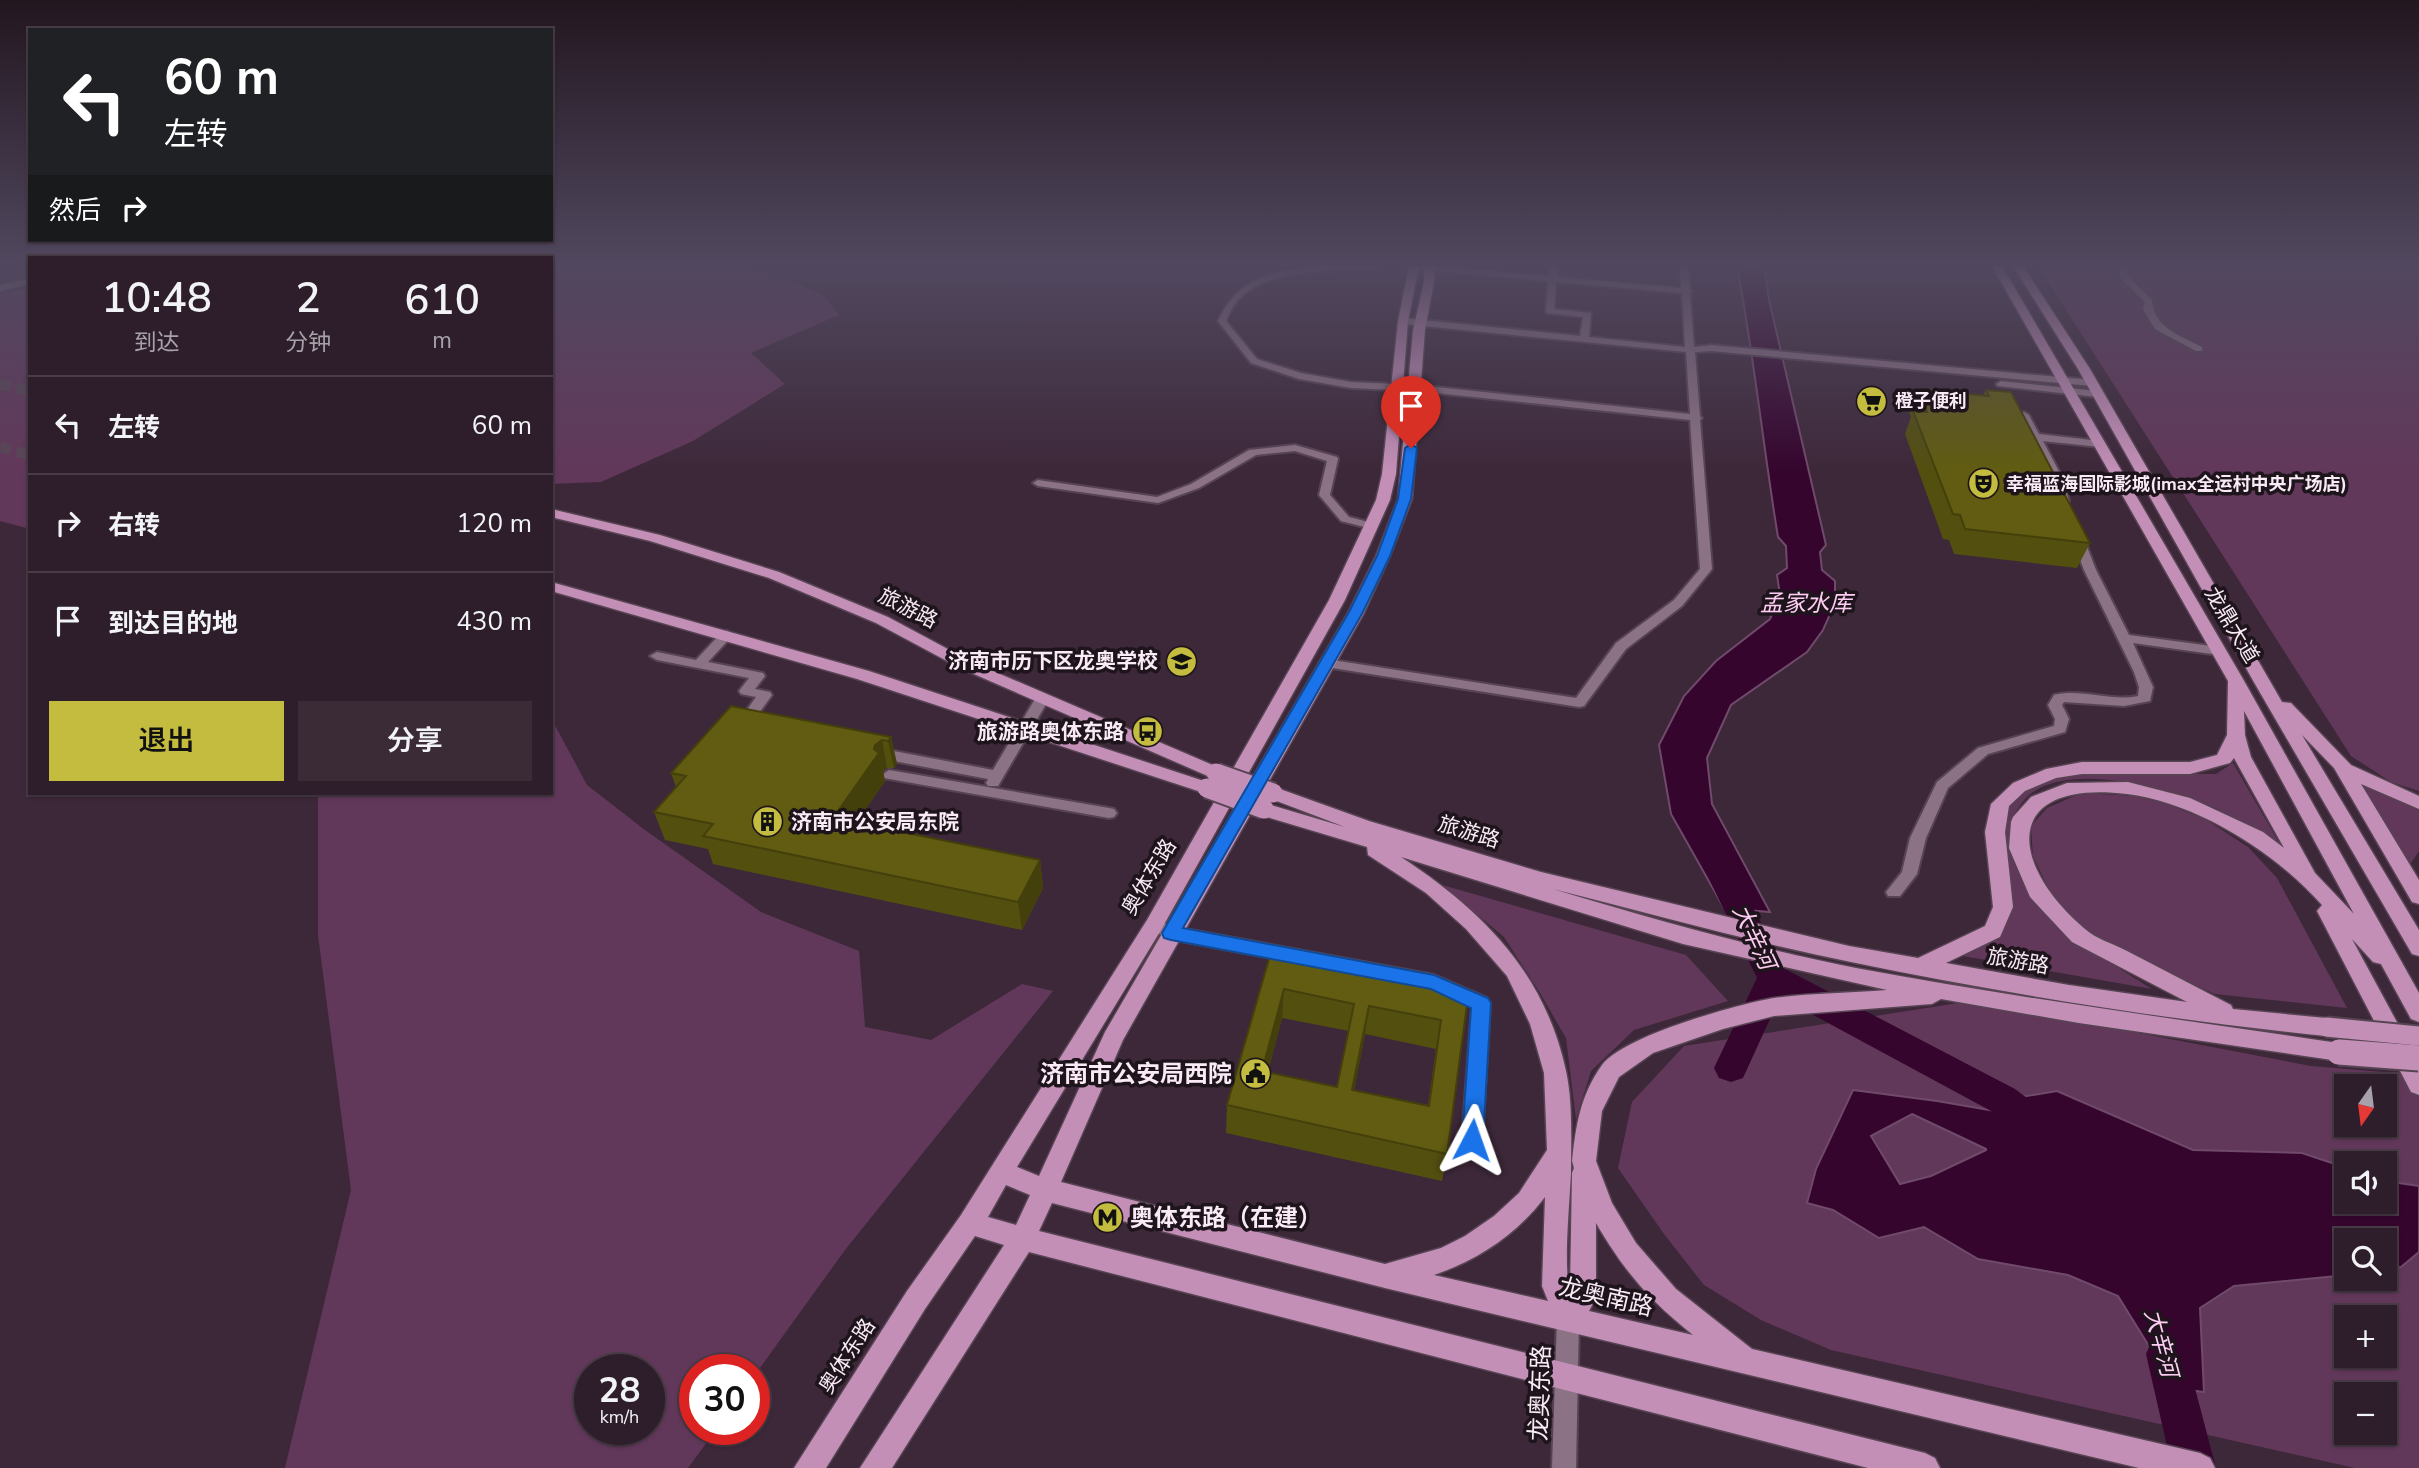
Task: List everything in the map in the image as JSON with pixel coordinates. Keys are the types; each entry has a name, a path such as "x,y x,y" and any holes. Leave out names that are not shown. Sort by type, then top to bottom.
{"main road":[{"name":"奥体东路","path":"809,1468 916,1300 970,1223 1133,955 1163,929 1337,600 1372,527 1383,500 1389,474 1398,388 1410,335"},
{"path":"875,1468 1023,1240 1163,929 1326,663 1356,612 1383,556 1405,499 1419,335"},
{"name":"龙鼎大道","path":"2036,335 2235,679 2419,1013"},
{"name":"龙鼎大道","path":"2061,335 2419,948"},
{"name":"旅游路","path":"553,513 655,538 774,575 882,620 966,665 1212,781"},
{"name":"旅游路","path":"553,587 727,635 1025,727 1212,781 1269,801 1358,839 1684,936 1855,976 2079,1014 2339,1052 2419,1058"},
{"path":"2235,679 2236,735 2242,757 2311,880 2419,1085"},
{"path":"2263,684 2345,769 2419,803"},
{"path":"1917,968 1993,931 2003,907 1995,832 2000,804 2019,787 2052,773 2082,768 2190,768 2224,759 2236,735"},
{"path":"2340,762 2419,897"},
{"path":"2236,1017 2079,936 2037,892 2019,848 2020,822 2038,801 2073,787 2127,788 2183,802 2256,837 2311,880 2345,921 2396,973"},
{"name":"旅游路","path":"1269,801 1541,879 1917,968 2070,994 2236,1017 2419,1036"},
{"path":"1358,839 1433,888 1473,923 1515,971 1541,1024 1555,1073 1559,1150 1555,1286 1568,1319"},
{"path":"1568,1319 1583,1298 1584,1161 1590,1111 1611,1070 1645,1046 1723,1020 1774,1007 1860,1002 1955,992"},
{"path":"1385,1276 1457,1253 1513,1218 1543,1184 1559,1150"},
{"path":"1584,1161 1602,1209 1627,1252 1667,1298 1748,1361"},
{"name":"龙奥南路","path":"1002,1172 1046,1190 1385,1276 2200,1468"},
{"path":"970,1223 1023,1240 1925,1468"}],"street":[{"path":"1233,335 1254,361 1299,376 1351,385 1416,388 1697,418"},
{"path":"1539,335 2094,388"},
{"path":"1584,339 1585,335"},
{"path":"1326,663 1580,703 1621,646 1678,603 1706,569 1689,335"},
{"path":"2172,335 2199,349"},
{"path":"1894,892 1909,874 1918,838 1942,785 1983,751 2060,729 2062,719 2055,705 2059,698 2072,696 2132,703 2145,698 2144,680 2090,570 2058,480 2024,415"},
{"path":"2035,437 2100,444"},
{"path":"1038,483 1158,500 1195,486 1253,452 1295,448 1333,459 1324,495 1346,519 1372,527"},
{"path":"699,664 727,635"},
{"path":"2125,638 2219,651"},
{"path":"657,656 758,676 746,691 765,695 746,721 760,731"},
{"path":"988,792 1042,699"},
{"path":"868,751 997,776"},
{"path":"890,775 1108,813"},
{"path":"1163,929 1434,982 1481,1003 1472,1140"},
{"name":"龙奥东路","path":"1564,1468 1568,1319"}],"shaded area":[{"path":"0,335 28,335 28,528 0,521"},
{"path":"553,335 794,335 751,353 785,384 693,441 601,482 553,484"},
{"path":"2082,335 2419,335 2419,791 2391,782 2351,756"},
{"path":"553,722 587,785 645,830 761,912 859,951 865,1027 931,1040 1022,984 1053,991 845,1250 770,1354 679,1354 679,1445 705,1445 688,1468 285,1468 351,1190 318,935 318,795 553,795"},
{"path":"2233,763 2282,848 2225,813 2198,801 2122,781 2070,780 2047,785 2026,798 2010,822 2015,864 2024,884 2038,902 2073,936 2152,989 1963,956 2000,937 2011,912 2003,836 2004,814 2022,790 2057,776 2086,773 2216,774"},
{"path":"2358,782 2419,808 2419,851 2409,866"},
{"path":"2081,793 2134,796 2167,804 2205,819 2248,847 2277,878 2347,1008 2215,994 2138,961 2085,930 2052,896 2033,856 2031,826 2047,808"},
{"path":"1442,885 1686,955 1728,1001 1634,1030 1591,1071 1576,1119 1566,1038 1504,937"},
{"path":"1971,1001 2311,1066 2419,1075 2419,1468 2355,1468 1831,1350 1761,1320 1704,1285 1618,1168 1632,1102 1684,1046"}],"water":[{"name":"孟家水库","path":"1748,335 1777,335 1826,545 1820,552 1822,570 1835,581 1835,603 1823,630 1807,652 1731,705 1707,758 1712,804 1770,912 1724,908 1671,814 1659,745 1684,696 1716,661 1770,619 1780,595 1777,575 1787,568 1786,546 1778,537"},
{"path":"1853,1090 2024,1116 2003,1100 2057,1091 2193,1150 2302,1153 2334,1164 2334,1214 2397,1214 2397,1183 2419,1186 2419,1252 2397,1268 2397,1228 2334,1228 2334,1276 2234,1286 2200,1308 2204,1392 2175,1388 2118,1296 2068,1275 1978,1259 1924,1227 1879,1238 1833,1210 1807,1203 1816,1169","holes":["1912,1114 1986,1150 1931,1176 1900,1184 1871,1136"]}],"building":[{"path":"1918,389 1989,396 1986,390 2011,392 2090,543 1965,529 1960,515 1953,514 1913,411 1927,412"},
{"name":"济南市公安局东院","path":"731,706 891,737 888,741 882,740 875,745 874,749 879,753 833,818 1040,860 1018,902 703,836 713,824 654,812 686,776 671,773"},
{"path":"1271,952 1469,990 1447,1154 1227,1105","holes":["1284,989 1354,1004 1337,1087 1262,1071","1369,1006 1441,1020 1429,1106 1352,1090"]}],"waterway":[{"name":"大辛河","path":"1724,879 1773,978"},
{"path":"1731,1068 1773,978"},
{"name":"大辛河","path":"1773,978 2003,1100 2078,1157"},
{"name":"大辛河","path":"2166,1354 2194,1468"}],"tunnel":[{"path":"0,384 28,391"},
{"path":"0,447 28,454"}],"place":[{"name":"橙子便利","path":"1872,401"},
{"name":"幸福蓝海国际影城(imax全运村中央广场店)","path":"1983,484"},
{"name":"济南市历下区龙奥学校","path":"1181,661"},
{"name":"旅游路奥体东路","path":"1147,732"},
{"name":"济南市公安局东院","path":"768,822"},
{"name":"济南市公安局西院","path":"1255,1074"},
{"name":"奥体东路（在建）","path":"1107,1218"}],"route":[{"path":"1411,448 1405,499 1383,556 1356,612 1171,933 1434,982 1481,1003 1472,1140"}]}
